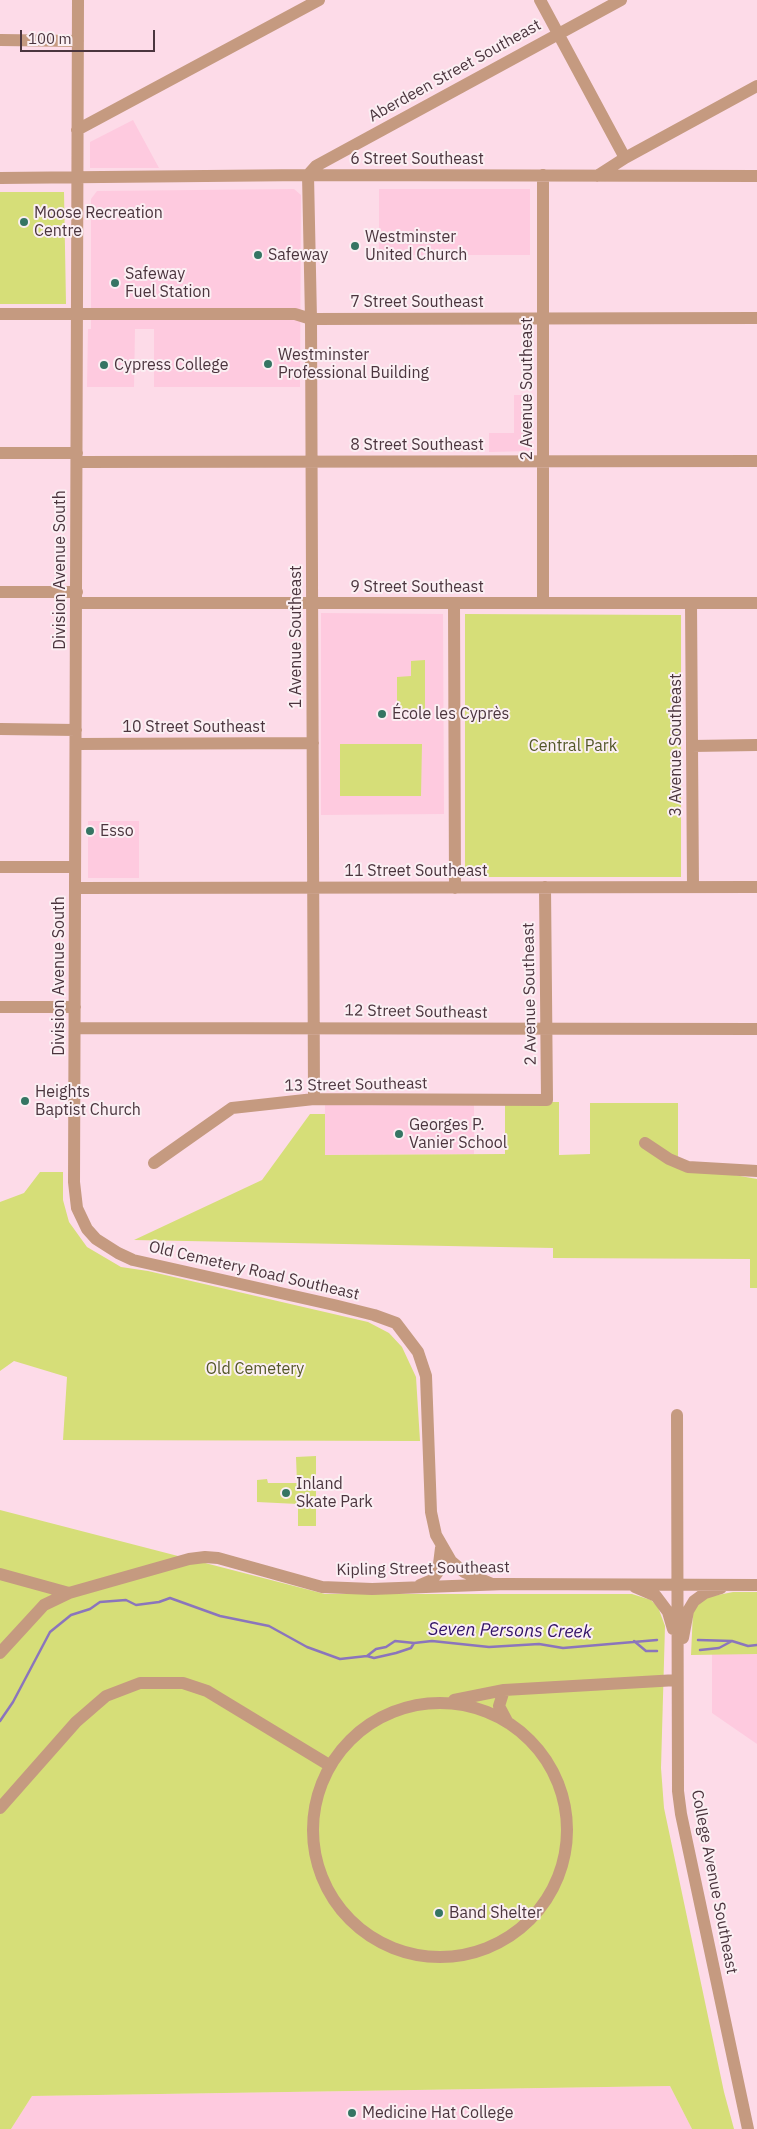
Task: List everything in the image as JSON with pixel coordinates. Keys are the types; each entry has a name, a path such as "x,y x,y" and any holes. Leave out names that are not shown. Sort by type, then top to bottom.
{"street":[{"name":"Division Avenue South","path":"75,1141 78,0"},
{"path":"77,130 319,0"},
{"path":"540,0 625,158"},
{"name":"Aberdeen Street Southeast","path":"308,175 316,166 621,0"},
{"path":"0,40 78,41"},
{"path":"597,176 625,158 757,86"},
{"name":"6 Street Southeast","path":"0,178 308,175 757,176"},
{"name":"1 Avenue Southeast","path":"308,175 312,462 314,1100"},
{"name":"2 Avenue Southeast","path":"543,175 543,603"},
{"name":"7 Street Southeast","path":"0,314 294,314 311,318 757,318"},
{"name":"8 Street Southeast","path":"0,453 77,458 312,462 757,461"},
{"name":"9 Street Southeast","path":"0,592 77,598 312,603 757,603"},
{"name":"3 Avenue Southeast","path":"691,603 693,887"},
{"path":"454,604 455,888"},
{"path":"0,729 76,730"},
{"name":"10 Street Southeast","path":"76,744 312,743"},
{"path":"692,746 757,745"},
{"path":"0,867 75,867"},
{"name":"2 Avenue Southeast","path":"545,887 547,1100"},
{"name":"11 Street Southeast","path":"75,888 757,887"},
{"path":"0,1007 75,1007"},
{"name":"12 Street Southeast","path":"75,1028 757,1029"},
{"name":"13 Street Southeast","path":"154,1163 232,1108 314,1100 547,1100"},
{"name":"Old Cemetery Road Southeast","path":"75,1141 76,1202 87,1229 96,1239 118,1254 133,1260 342,1307 396,1323 407,1336 423,1363 428,1398 431,1512 441,1548"},
{"path":"645,1143 669,1159 688,1167 757,1171"},
{"name":"College Avenue Southeast","path":"677,1415 677,1771 681,1814 748,2129"},
{"path":"441,1548 451,1561 464,1572 492,1584 506,1584"},
{"path":"411,1589 432,1580 438,1572 441,1548"},
{"name":"Kipling Street Southeast","path":"44,1605 69,1593 189,1559 205,1557 218,1558 322,1587 411,1589 506,1584 757,1585"},
{"path":"0,1574 69,1593"},
{"path":"623,1584 656,1596 668,1612 677,1644"},
{"path":"447,1702 479,1708 508,1723 537,1746 557,1778 567,1813 567,1850 555,1886 534,1916 505,1940 470,1954 433,1957 397,1950 364,1932 338,1906 320,1873 312,1837 316,1800 330,1765 351,1738 379,1717 412,1705 447,1702 504,1690 677,1676 688,1610 694,1601 717,1589 741,1585"},
{"path":"0,1653 44,1605 43,1587"},
{"path":"0,1808 76,1722 106,1696 140,1683 183,1683 207,1691 330,1765"},
{"path":"504,1690 499,1706 508,1723"},
{"name":"College Avenue Southeast","path":"742,2094 755,2129"}],"shaded area":[{"path":"133,120 159,168 90,168 90,142"},
{"path":"294,189 301,195 300,387 154,387 154,329 135,329 134,387 87,387 88,329 91,329 91,199 97,191"},
{"path":"379,189 530,189 530,255 379,255"},
{"path":"514,395 530,395 530,451 489,452 489,433 514,433"},
{"name":"École les Cyprès","path":"321,613 443,614 444,814 321,815"},
{"path":"88,821 139,821 139,878 88,878"},
{"name":"Georges P. Vanier School","path":"474,1103 474,1154 325,1155 325,1104"},
{"path":"712,1654 757,1654 757,1744 712,1713"},
{"name":"Medicine Hat College","path":"670,2086 692,2129 11,2129 32,2096"}],"green space":[{"path":"0,192 64,192 66,304 0,304"},
{"name":"Central Park","path":"465,614 681,615 681,877 465,877"},
{"path":"425,660 425,709 397,709 397,677 411,676 411,661"},
{"path":"340,744 422,744 421,796 340,796"},
{"path":"505,1102 559,1102 559,1155 590,1154 590,1103 678,1103 678,1165 757,1179 757,1288 750,1288 750,1259 553,1258 553,1248 134,1240 262,1180 310,1114 325,1114 325,1155 505,1154"},
{"name":"Old Cemetery","path":"40,1172 63,1172 63,1200 69,1222 87,1247 121,1267 148,1271 368,1322 389,1333 402,1347 416,1377 420,1441 63,1440 67,1377 14,1361 0,1371 0,1202 24,1193"},
{"name":"Inland Skate Park","path":"316,1456 316,1526 298,1526 298,1504 257,1502 257,1480 267,1479 268,1483 297,1483 296,1457"},
{"path":"0,1510 325,1594 632,1594 651,1600 658,1607 665,1626 661,1768 664,1808 724,2092 734,2129 692,2129 670,2086 32,2096 11,2129 0,2129"},
{"path":"733,1592 757,1592 757,1654 691,1655 693,1611 699,1602 708,1597"}],"waterway":[{"name":"Seven Persons Creek","path":"0,1721 13,1702 50,1632 71,1615 90,1609 100,1602 126,1600 136,1605 159,1602 170,1598 220,1616 269,1626 307,1647 340,1659 367,1656 376,1649 386,1647 395,1641 414,1643 432,1641 489,1647 539,1644 563,1648 657,1640"},
{"name":"Seven Persons Creek","path":"698,1640 732,1641 748,1646 757,1645"},
{"name":"Seven Persons Creek","path":"634,1641 646,1651 657,1651"},
{"name":"Seven Persons Creek","path":"700,1650 719,1648 732,1641"},
{"name":"Seven Persons Creek","path":"367,1656 374,1658 396,1653 411,1648 414,1643"}],"place":[{"name":"Moose Recreation Centre","path":"24,222"},
{"name":"Westminster United Church","path":"355,246"},
{"name":"Safeway","path":"258,255"},
{"name":"Safeway Fuel Station","path":"115,283"},
{"name":"Westminster Professional Building","path":"268,364"},
{"name":"Cypress College","path":"104,365"},
{"name":"École les Cyprès","path":"382,714"},
{"name":"Esso","path":"90,831"},
{"name":"Heights Baptist Church","path":"25,1101"},
{"name":"Georges P. Vanier School","path":"399,1134"},
{"name":"Inland Skate Park","path":"286,1493"},
{"name":"Band Shelter","path":"439,1913"},
{"name":"Medicine Hat College","path":"352,2113"}]}
